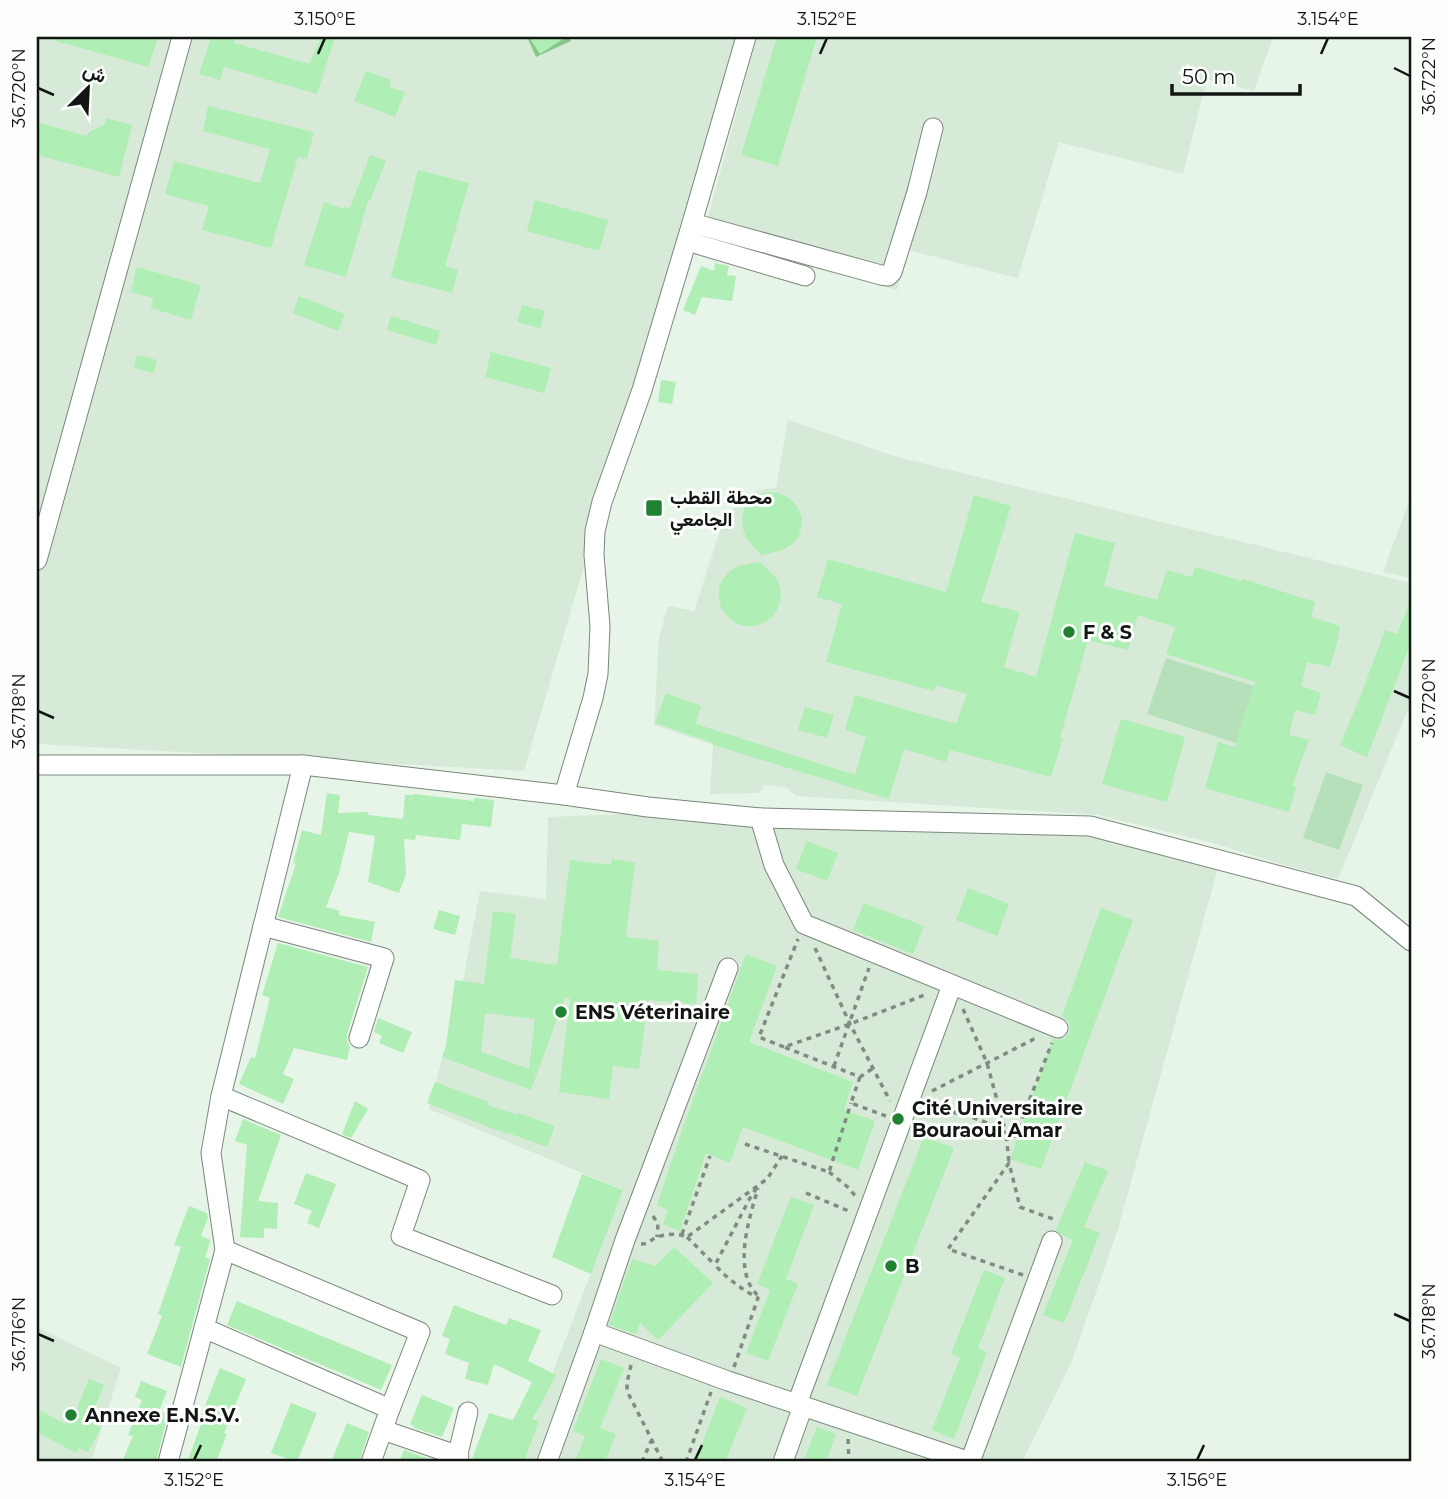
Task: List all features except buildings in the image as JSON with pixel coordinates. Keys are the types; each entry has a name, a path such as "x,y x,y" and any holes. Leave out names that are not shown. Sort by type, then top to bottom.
{"street":[{"path":"37,560 182,37"},
{"path":"564,795 598,674 600,626 594,555 595,531 602,502 642,390 746,37"},
{"path":"690,232 888,275 892,272 914,203 933,128"},
{"path":"690,232 805,275"},
{"path":"37,765 303,765 760,818 1090,826 1356,896 1411,941"},
{"path":"168,1462 225,1250 211,1153 221,1096 303,765"},
{"path":"760,818 774,865 804,924 1058,1028"},
{"path":"262,926 384,958 359,1038"},
{"path":"547,1462 625,1240 728,968"},
{"path":"783,1462 800,1405 866,1217 952,985"},
{"path":"221,1096 420,1180 401,1236 552,1295"},
{"path":"594,1332 722,1379 970,1462 1052,1241"},
{"path":"225,1250 420,1332 371,1462"},
{"path":"204,1328 390,1409"},
{"path":"383,1430 457,1459 468,1412"}],"path":[{"path":"804,924 872,1069 905,1112"},
{"path":"804,924 759,1037 860,1077"},
{"path":"834,1066 874,953"},
{"path":"784,1047 952,985 987,1063 1006,1133 1009,1163 1020,1207 1054,1219 1052,1241"},
{"path":"905,1112 987,1063 1058,1028"},
{"path":"851,1103 905,1112 957,1113 990,1123 1015,1136 1058,1028"},
{"path":"829,1172 860,1077 872,1069"},
{"path":"745,1144 829,1172 849,1188"},
{"path":"682,1234 710,1156"},
{"path":"687,1237 767,1179 782,1156"},
{"path":"1009,1163 948,1249 1038,1280"},
{"path":"715,1265 758,1186"},
{"path":"758,1186 747,1235 745,1265 748,1282 758,1298"},
{"path":"806,1193 866,1217"},
{"path":"625,1240 645,1245 657,1237 682,1234 735,1284 758,1298"},
{"path":"686,1462 758,1298"},
{"path":"637,1347 629,1371 627,1391 663,1462"},
{"path":"642,1462 651,1441"}],"shaded area":[{"path":"37,37 739,37 524,771 37,744"},
{"path":"527,37 569,37 571,41 536,57"},
{"path":"757,37 1273,37 1254,91 1207,79 1183,174 1059,142 1018,278 908,250 897,290 702,239"},
{"path":"788,420 897,457 1411,583 1411,702 1338,879 1213,843 1098,815 796,796 787,788 765,785 759,793 710,794 713,745 654,725 659,637 668,606 694,611 724,519 737,504 755,491 776,487"},
{"path":"1411,496 1411,578 1383,572"},
{"path":"1166,658 1254,686 1236,743 1147,714"},
{"path":"1326,772 1363,785 1339,850 1303,838"},
{"name":"Cité Universitaire Bouraoui Amar","path":"654,813 1110,834 1221,857 1118,1229 1072,1361 1022,1462 518,1462 623,1190 429,1109 464,975 480,891 546,899 548,817"},
{"name":"Annexe E.N.S.V.","path":"37,1327 121,1368 91,1462 37,1462"}],"place":[{"name":"محطة القطب الجامعي","path":"654,508"},
{"name":"F & S","path":"1069,632"},
{"name":"ENS Véterinaire","path":"561,1012"},
{"name":"Cité Universitaire Bouraoui Amar","path":"898,1119"},
{"name":"B","path":"891,1266"},
{"name":"Annexe E.N.S.V.","path":"71,1415"}]}
